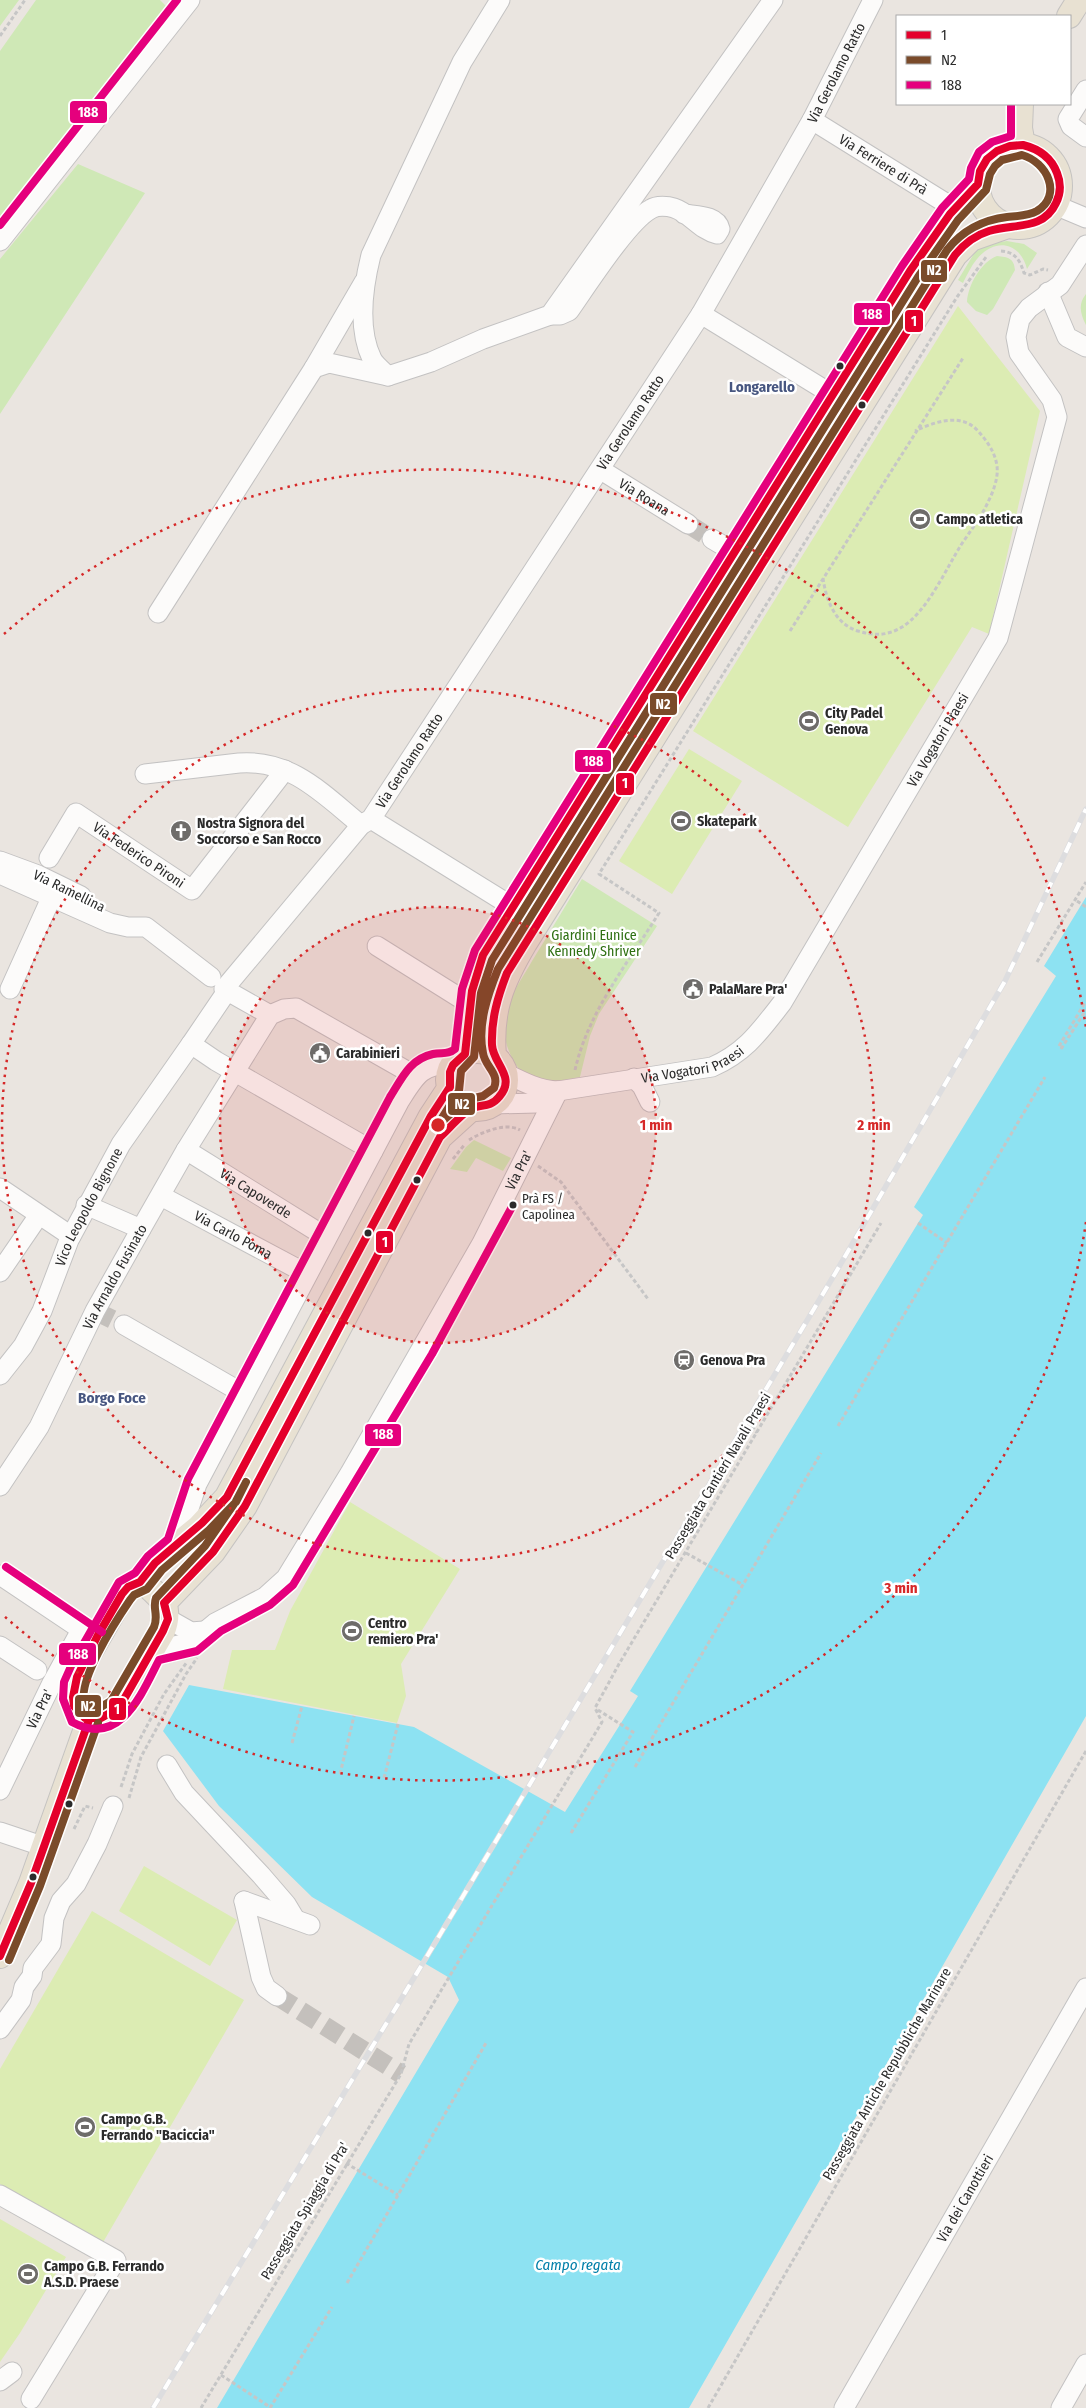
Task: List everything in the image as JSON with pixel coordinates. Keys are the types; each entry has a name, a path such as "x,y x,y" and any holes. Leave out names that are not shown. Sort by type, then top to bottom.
{"main road":[{"path":"1070,15 1079,0"},
{"path":"1021,105 1020,128 1023,145"},
{"path":"1023,145 1036,148 1047,156 1055,166 1060,179 1060,192 1056,205 1047,217 1035,224 1022,227 1008,226 995,220 985,210 979,198 978,184 980,171 987,160 997,151 1010,146 1023,145"},
{"path":"482,1106 458,1101 450,1087 450,1072 461,1056 468,1003 475,973 483,955 910,271 956,206 978,184"},
{"path":"450,1087 431,1116 227,1497 214,1513 155,1563 142,1581 127,1588 89,1635 74,1685 73,1699 78,1714 89,1720 109,1718 119,1708 152,1651 166,1611 214,1552 245,1506 436,1144 452,1125 502,1094 506,1080 500,1065 492,1030 498,995 507,973 954,255 971,239 1008,226"},
{"path":"461,1056 480,1051 500,1065"},
{"path":"142,1581 166,1611"},
{"path":"0,1956 13,1929 45,1847 89,1720"}],"street":[{"path":"0,241 190,0"},
{"path":"158,613 314,368 364,281 371,255 462,62 500,0"},
{"path":"550,315 773,0"},
{"name":"Via Gerolamo Ratto","path":"220,985 366,822 601,470 701,314 812,120 873,0"},
{"path":"1086,90 1068,119 1071,126 1086,136"},
{"name":"Via Ferriere di Prà","path":"812,120 944,202 956,206"},
{"path":"1056,205 1086,218"},
{"path":"314,368 329,363 388,376 430,362 483,338 550,315 560,315 569,311 629,230 651,209 659,206 674,208 684,214"},
{"name":"Via Vogatori Praesi","path":"566,1090 712,1067 728,1060 752,1042 782,1002 806,964 998,638 1057,417 1052,400 1019,353 1016,337 1020,319 1036,301 1060,285 1086,246"},
{"path":"364,281 364,332 372,361 388,376"},
{"path":"1048,292 1067,337 1086,347"},
{"path":"701,314 833,395"},
{"name":"Via Roana","path":"601,470 688,524"},
{"path":"712,539 734,552"},
{"path":"145,774 253,762 271,764 302,777 366,822 513,907"},
{"name":"Via Federico Pironi","path":"48,858 76,813 192,890 285,770"},
{"name":"Via Ramellina","path":"0,861 38,875 103,907 134,927"},
{"name":"Via Ramellina","path":"0,874 110,923 134,927 146,926 220,985 270,1015"},
{"name":"Via Ramellina","path":"10,989 52,896"},
{"path":"377,946 468,1003"},
{"name":"Vico Leopoldo Bignone","path":"0,1376 23,1346 42,1311 71,1236 86,1206 121,1144 191,1044 220,985"},
{"path":"270,1015 284,1009 296,1008 406,1070 414,1077"},
{"name":"Via Arnaldo Fusinato","path":"0,1486 39,1426 95,1311 186,1150 241,1075 270,1015"},
{"path":"191,1044 216,1061 373,1152"},
{"path":"177,1545 197,1484 326,1237 414,1077 424,1068 436,1064 454,1063 461,1056"},
{"path":"500,1065 527,1084 544,1090 566,1090"},
{"path":"634,1078 642,1086 650,1102"},
{"path":"482,1106 537,1103 566,1090"},
{"name":"Via Pra'","path":"152,1651 192,1642 204,1632 265,1597 286,1578 350,1473 482,1243 537,1135 566,1090"},
{"name":"Via Capoverde","path":"186,1150 326,1237"},
{"path":"0,1188 71,1236"},
{"name":"Via Carlo Poma","path":"161,1196 307,1274"},
{"path":"86,1206 141,1229"},
{"path":"0,1272 39,1215"},
{"path":"124,1326 244,1394"},
{"path":"0,1575 89,1635"},
{"path":"166,1611 190,1632 204,1632"},
{"name":"Via Pra'","path":"0,1790 52,1683 89,1635"},
{"path":"0,1646 37,1670"},
{"path":"167,1765 184,1793 302,1922 244,1901 261,1977 266,1988 277,1996"},
{"path":"0,2029 21,2000 24,1987 32,1976 33,1968 51,1944 54,1918 61,1901 76,1884 117,1807"},
{"path":"0,1832 45,1847"},
{"name":"Via dei Canottieri","path":"844,2408 1086,1988"},
{"path":"0,2195 116,2260 31,2399"},
{"path":"1061,2408 1086,2364"}],"path":[{"path":"0,36 25,0"},
{"path":"566,1090 574,1074 580,1049 591,1021 660,913 599,874 977,266 993,252 1005,251 1013,254 1020,261 1024,272 1030,275 1043,269 1063,272 1068,275"},
{"path":"790,631 963,358"},
{"path":"823,578 826,595 835,614 852,629 872,635 889,633 903,626 916,616 938,583 989,500 998,473 995,456 987,441 975,428 960,421 943,420 915,431"},
{"path":"1037,962 1086,882"},
{"path":"1077,901 1086,907"},
{"path":"1086,1001 1060,1047 1086,1010"},
{"path":"838,1426 1045,1077"},
{"path":"448,1168 466,1143 480,1136 509,1126 527,1134 537,1135"},
{"path":"525,1159 561,1182 648,1299"},
{"name":"Passeggiata Cantieri Navali Praesi","path":"595,1708 881,1223"},
{"path":"918,1223 947,1243"},
{"path":"752,1426 757,1433"},
{"path":"635,1767 821,1453"},
{"path":"686,1553 743,1585"},
{"path":"117,1807 141,1757 186,1674 197,1661 198,1652"},
{"path":"121,1787 132,1754 164,1694 188,1660"},
{"path":"292,1743 302,1706"},
{"path":"571,1832 633,1732 595,1708"},
{"name":"Passeggiata Spiaggia di Pra'","path":"201,2408 400,2074 409,2044 602,1722 595,1708"},
{"path":"340,1774 354,1716"},
{"path":"384,1778 398,1724"},
{"name":"Passeggiata Antiche Repubbliche Marinare","path":"708,2408 1086,1751"},
{"path":"347,2283 486,2043"},
{"path":"346,2163 398,2195"},
{"path":"220,2375 270,2408 332,2307"}],"green space":[{"path":"0,0 19,0 0,26"},
{"path":"36,0 160,0 166,6 49,160 0,218 0,51"},
{"path":"78,164 145,193 0,414 0,259"},
{"path":"1007,241 1024,244 1037,253 1027,269 1019,253 1013,248 999,245 991,247 977,259 963,283 958,280 975,252 986,244"},
{"path":"997,256 1010,259 1015,270 993,309 987,315 976,311 967,302 968,295 976,275 986,263"},
{"path":"1086,294 1086,325 1081,309 1082,301"},
{"name":"Campo atletica","path":"958,306 1040,411 989,634 972,627 848,827 693,731"},
{"name":"Skatepark","path":"689,749 742,781 672,894 619,861"},
{"name":"Giardini Eunice Kennedy Shriver","path":"582,879 657,926 599,1014 590,1036 580,1077 542,1081 526,1075 513,1060 508,1050 504,1019 515,989"},
{"path":"474,1140 511,1158 503,1171 476,1158 467,1172 450,1169 466,1147"},
{"name":"Centro remiero Pra'","path":"350,1502 460,1569 401,1664 406,1696 397,1723 223,1689 232,1650 275,1650 290,1611"},
{"path":"144,1866 237,1920 210,1966 119,1911"},
{"name":"Campo G.B. Ferrando \"Baciccia\"","path":"92,1911 244,2000 102,2244 0,2184 0,2069"},
{"name":"Campo G.B. Ferrando A.S.D. Praese","path":"0,2219 66,2257 0,2362"}],"water":[{"name":"Campo regata","path":"1086,897 1086,1716 689,2408 217,2408 459,2000 448,1977 312,1897 219,1806 163,1731 189,1685 414,1727 565,1812 638,1696 630,1691 923,1215 914,1207 1056,976 1044,966"}],"tunnel":[{"path":"688,524 712,539"},
{"path":"95,1311 124,1325"},
{"path":"277,1996 401,2074"}],"railway":[{"path":"153,2408 423,1963 836,1272 1005,981 1086,809"}],"transit line":[{"name":"188","path":"0,225 177,0"},
{"name":"188","path":"513,1205 432,1354 293,1585 270,1605 221,1631 197,1651 159,1660 136,1702 127,1714 116,1723 103,1728 89,1728 72,1722 63,1699 64,1682 72,1664 119,1582 135,1573 148,1556 168,1539 188,1479 390,1097 407,1070 418,1060 433,1054 447,1053 455,1049 462,989 475,950 902,266 942,208 969,179 971,168 979,152 992,142 1011,136 1011,105"},
{"name":"1","path":"1023,145 1044,154 1054,167 1060,184 1060,192 1056,203 1044,218 1036,222 979,235 970,240 955,255 507,973 496,1008 492,1035 493,1052 505,1077 504,1090 492,1103 468,1110 440,1137 245,1506 213,1552 164,1603 168,1619 163,1631 119,1708 101,1718 85,1718 74,1706 73,1697 77,1677 98,1635 128,1587 140,1582 155,1563 202,1523 227,1497 431,1116 450,1087 450,1072 453,1065 465,1054 472,991 483,955 910,271 950,214 978,184 980,171 987,159 997,151 1010,146 1023,145"},
{"name":"N2","path":"1022,155 1039,164 1049,180 1049,196 1045,204 1030,214 998,218 981,224 959,237 947,250 498,969 484,1010 481,1032 484,1058 495,1078 494,1088 483,1096 466,1100 437,1126 459,1091 461,1071 474,1057 481,993 492,960 918,277 958,220 986,190 990,174 995,166 1002,160 1022,155"},
{"name":"N2","path":"246,1482 236,1502 236,1501 246,1482"},
{"name":"N2","path":"234,1504 205,1546 156,1598 154,1627 111,1701 99,1708 86,1706 84,1696 91,1669 107,1637 130,1600 134,1595 147,1589 162,1570 209,1530 234,1504"},
{"name":"188","path":"6,1567 102,1632"},
{"name":"1","path":"0,1956 31,1883 89,1720"},
{"name":"N2","path":"9,1960 40,1886 98,1723"}],"place":[{"name":"Campo atletica","path":"920,519"},
{"name":"City Padel Genova","path":"809,721"},
{"name":"Skatepark","path":"681,821"},
{"name":"Nostra Signora del Soccorso e San Rocco","path":"181,831"},
{"name":"PalaMare Pra'","path":"693,989"},
{"name":"Carabinieri","path":"320,1053"},
{"name":"Prà FS / Capolinea","path":"513,1205"},
{"name":"Genova Pra","path":"684,1360"},
{"name":"Centro remiero Pra'","path":"352,1631"},
{"name":"Campo G.B. Ferrando \"Baciccia\"","path":"85,2127"},
{"name":"Campo G.B. Ferrando A.S.D. Praese","path":"28,2274"}],"district":[{"name":"Longarello","path":"762,387"},
{"name":"Borgo Foce","path":"112,1398"}]}
